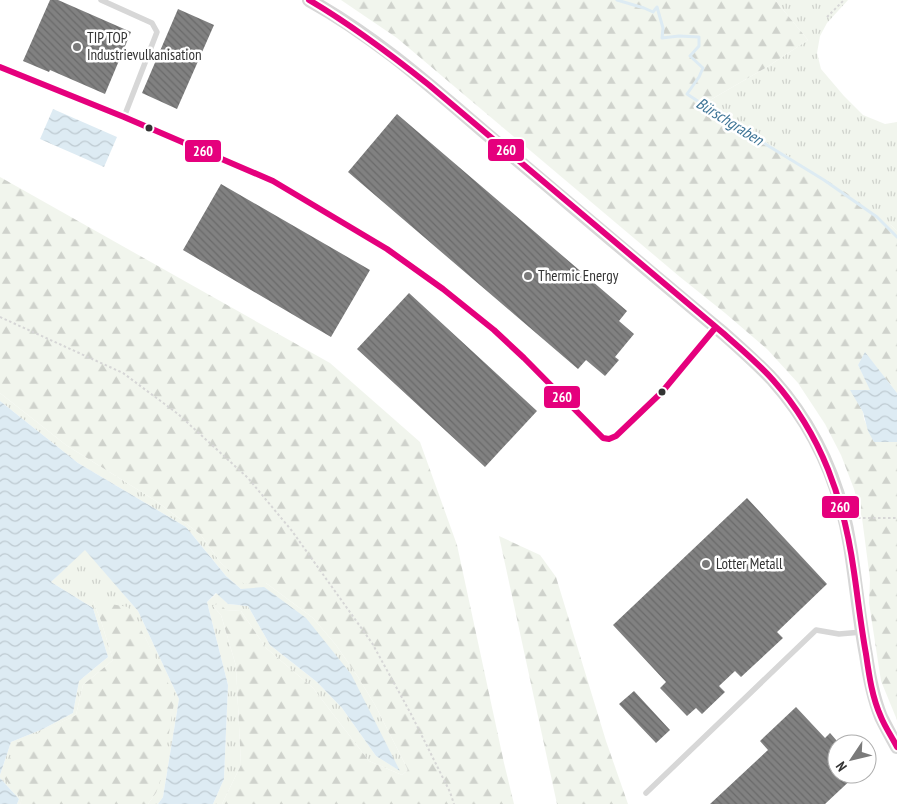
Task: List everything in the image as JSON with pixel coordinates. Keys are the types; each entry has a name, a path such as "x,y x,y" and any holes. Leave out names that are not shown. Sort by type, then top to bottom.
{"street":[{"path":"308,0 349,24 396,59 716,327 772,380 791,403 807,425 834,480 846,522 870,683 881,716 897,748"}],"lane":[{"path":"101,0 152,23 157,32 124,117"},
{"path":"0,67 124,117 273,181 388,249 443,289 500,336 603,438 609,439 616,436 662,392 716,327"},
{"path":"646,793 816,630 839,634 862,632"}],"path":[{"path":"827,17 844,0"},
{"path":"0,317 123,373 178,414 248,478 292,531 372,643 420,732 450,792 454,804"},
{"path":"858,518 897,518"}],"green space":[{"path":"341,0 775,0 808,40 767,67 705,103 853,197 897,231 897,393 865,353 858,365 871,391 851,390 863,412 874,442 897,442 897,720 881,681 869,603 870,579 862,518 854,489 841,455 825,424 798,383 767,349 397,38"},
{"path":"775,0 848,0 827,23 820,36 817,53 821,69 863,115 885,124 897,122 897,231 705,103 767,67 808,40"},
{"path":"0,177 330,363 420,442 457,545 514,804 222,804 241,765 236,666 221,615 213,606 219,603 226,610 241,611 266,648 313,688 369,761 402,775 408,770 375,705 358,677 336,645 313,618 266,583 244,584 221,563 200,534 156,501 66,445 0,393"},
{"path":"0,393 66,445 156,501 200,534 221,563 244,583 266,583 313,618 336,645 358,677 375,705 408,770 402,775 369,761 313,688 266,648 241,611 226,610 213,606 221,615 236,666 241,765 222,804 213,804 224,779 228,685 207,602 217,593 228,604 248,606 270,645 317,682 342,708 376,756 399,770 241,589 226,576 186,527 78,463 0,401"},
{"path":"499,536 540,555 556,577 606,741 628,804 557,804"},
{"path":"85,549 138,611 179,699 163,797 158,804 148,804 156,793 157,663 145,637 93,601 113,660 83,685 76,715 15,745 22,800 20,804 17,804 19,799 0,778 11,742 43,729 73,713 79,681 108,657 93,608 51,582"},
{"path":"93,601 128,607 175,697 162,775 156,793 148,804 20,804 22,799 3,777 15,744 76,715 83,685 113,660"}],"water":[{"path":"53,109 117,137 104,167 40,139"},
{"path":"865,352 897,393 897,442 874,442 868,431 863,412 850,390 870,390 858,365"},
{"path":"0,401 78,463 186,527 226,576 241,589 264,587 306,618 351,674 400,771 376,756 342,708 317,682 270,645 248,606 228,604 216,593 207,602 228,685 224,779 213,804 158,804 163,797 179,699 138,611 85,550 51,582 93,608 108,657 79,681 73,713 43,729 11,742 0,775"},
{"path":"0,778 19,799 17,804 0,804"}],"building":[{"name":"TIP TOP Industrievulkanisation","path":"50,0 58,0 131,32 105,94 50,70 49,72 23,61"},
{"path":"178,9 214,25 177,109 142,93"},
{"name":"Thermic Energy","path":"397,114 627,311 619,321 634,334 615,357 619,360 605,376 586,360 578,369 348,172"},
{"path":"221,184 370,270 331,337 183,250"},
{"path":"409,293 537,411 485,467 357,349"},
{"path":"747,498 827,584 777,632 783,638 741,677 735,671 719,686 725,692 702,714 696,708 687,716 660,688 666,682 613,625"},
{"path":"634,691 670,730 656,743 619,704"},
{"path":"796,707 825,738 827,736 827,784 846,784 825,804 710,804 768,750 760,741"}],"waterway":[{"name":"Bürschgraben","path":"617,0 653,12 657,7 663,28 662,38 679,36 699,37 699,46 690,56 703,68 687,94 824,180 877,217 897,237"}],"transit line":[{"name":"260","path":"309,0 370,40 429,85 723,333 773,380 790,401 818,446 837,494 850,545 873,694 883,721 897,747"},
{"name":"260","path":"0,67 124,117 273,181 387,249 443,289 494,330 603,438 609,439 616,436 662,392 716,327"}],"place":[{"name":"TIP TOP Industrievulkanisation","path":"77,47"},
{"name":"Thermic Energy","path":"528,276"},
{"name":"Lotter Metall","path":"706,564"}]}
